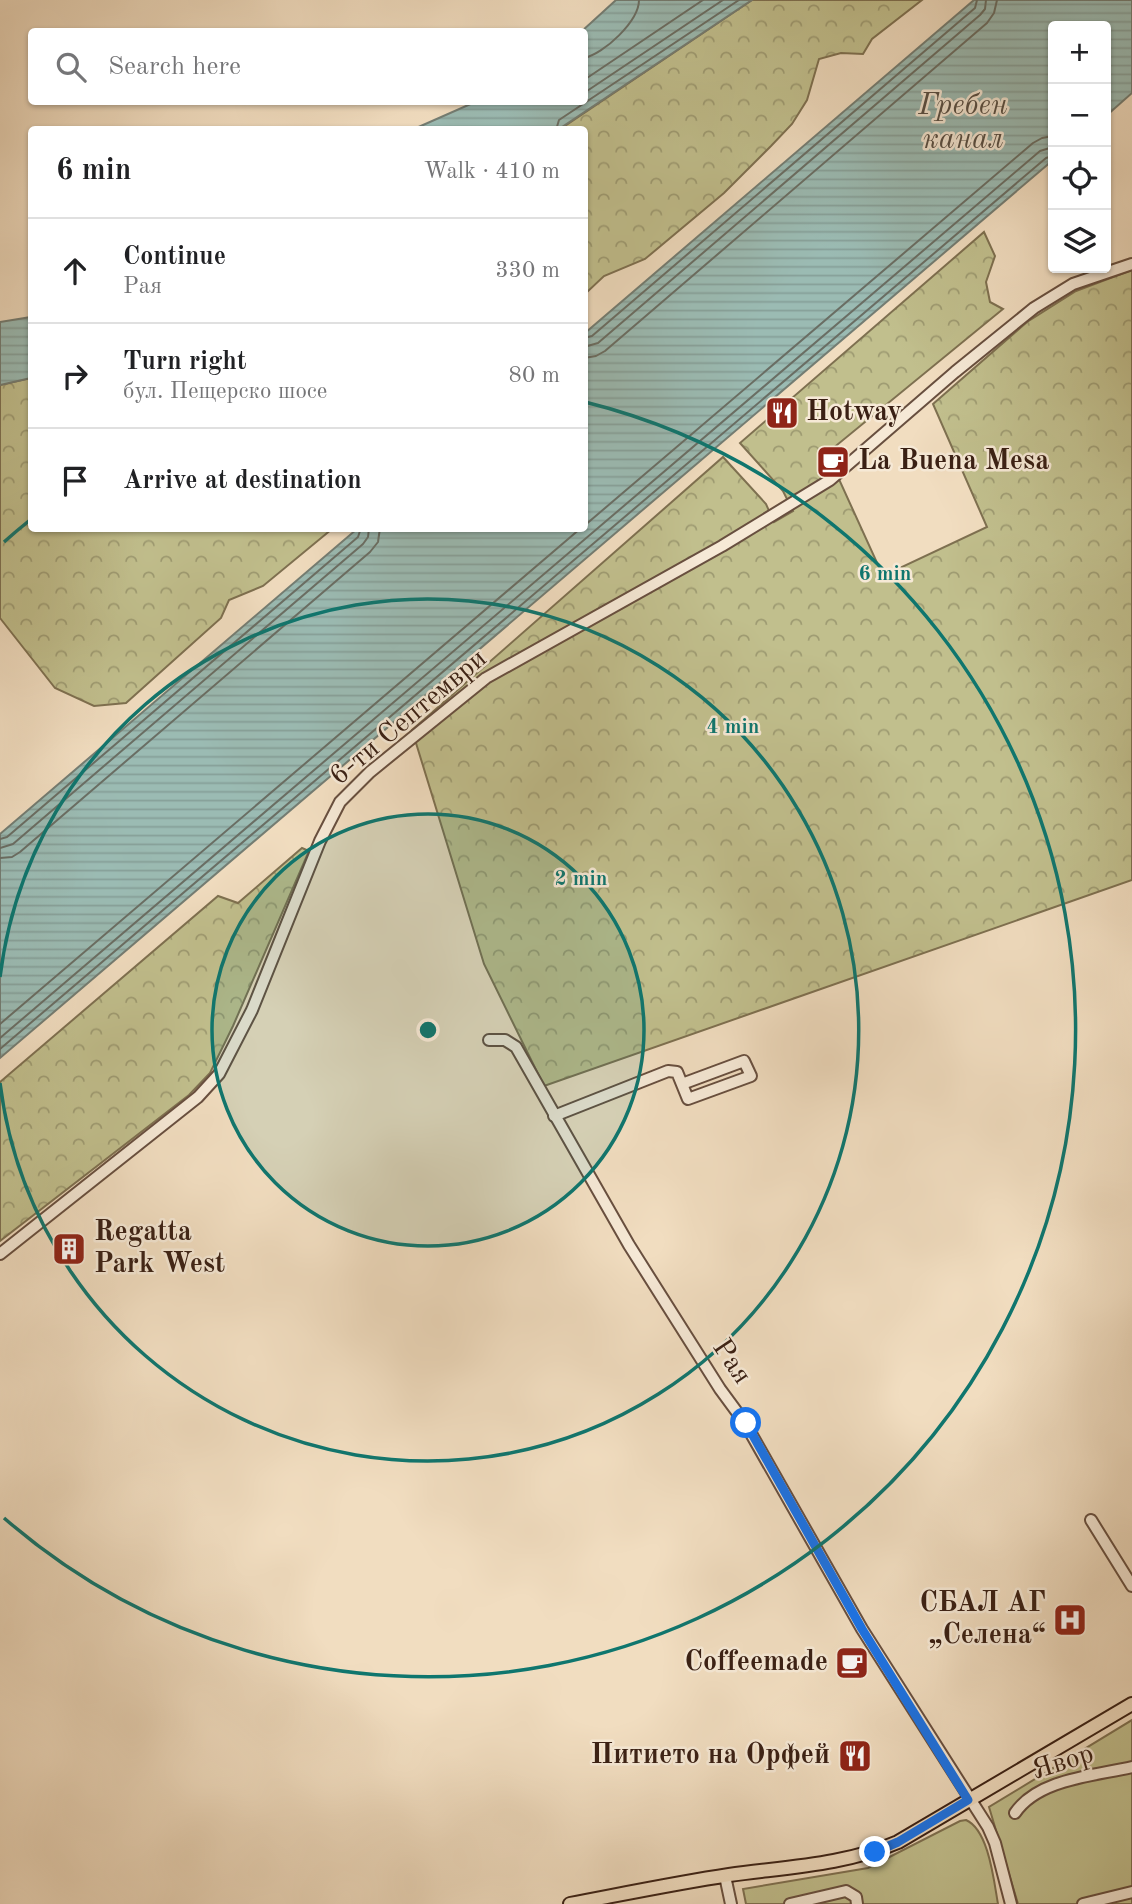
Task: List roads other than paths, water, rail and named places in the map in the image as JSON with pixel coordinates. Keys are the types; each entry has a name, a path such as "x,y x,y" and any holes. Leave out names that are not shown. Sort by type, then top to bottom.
{"main road":[{"path":"570,1904 725,1876 850,1859 875,1852 898,1842 1132,1704"}],"street":[{"name":"6-ти Септември","path":"0,1254 198,1097 219,1074 252,1010 320,841 340,802 370,772 486,678 722,545 830,480 1034,308 1073,284 1132,264"},
{"name":"Рая","path":"489,1040 505,1040 516,1047 629,1245 720,1389 746,1423 862,1629 968,1800"},
{"path":"554,1116 668,1071 677,1072 688,1099 751,1076 744,1061 682,1084"},
{"path":"1091,1520 1132,1586"},
{"name":"Явор","path":"1015,1813 1022,1802 1044,1787 1132,1767"},
{"path":"968,1800 988,1827 995,1843 1011,1904"},
{"path":"725,1876 731,1904"},
{"path":"790,1904 846,1891 856,1898 857,1904"},
{"path":"1083,1904 1132,1892"}],"water":[{"path":"616,0 752,0 563,126 421,126 468,105 588,105 588,28 585,28"},
{"name":"Гребен канал","path":"974,0 1132,0 1132,93 1111,112 1111,21 1048,21 1048,164 0,1058 0,834 353,532 588,532 588,330"},
{"path":"28,317 28,379 0,385 0,322"}],"place":[{"name":"Hotway","path":"782,413"},
{"name":"La Buena Mesa","path":"833,462"},
{"name":"Regatta Park West","path":"69,1249"},
{"name":"СБАЛ АГ „Селена“","path":"1070,1620"},
{"name":"Coffeemade","path":"852,1663"},
{"name":"Питието на Орфей","path":"855,1756"}]}
